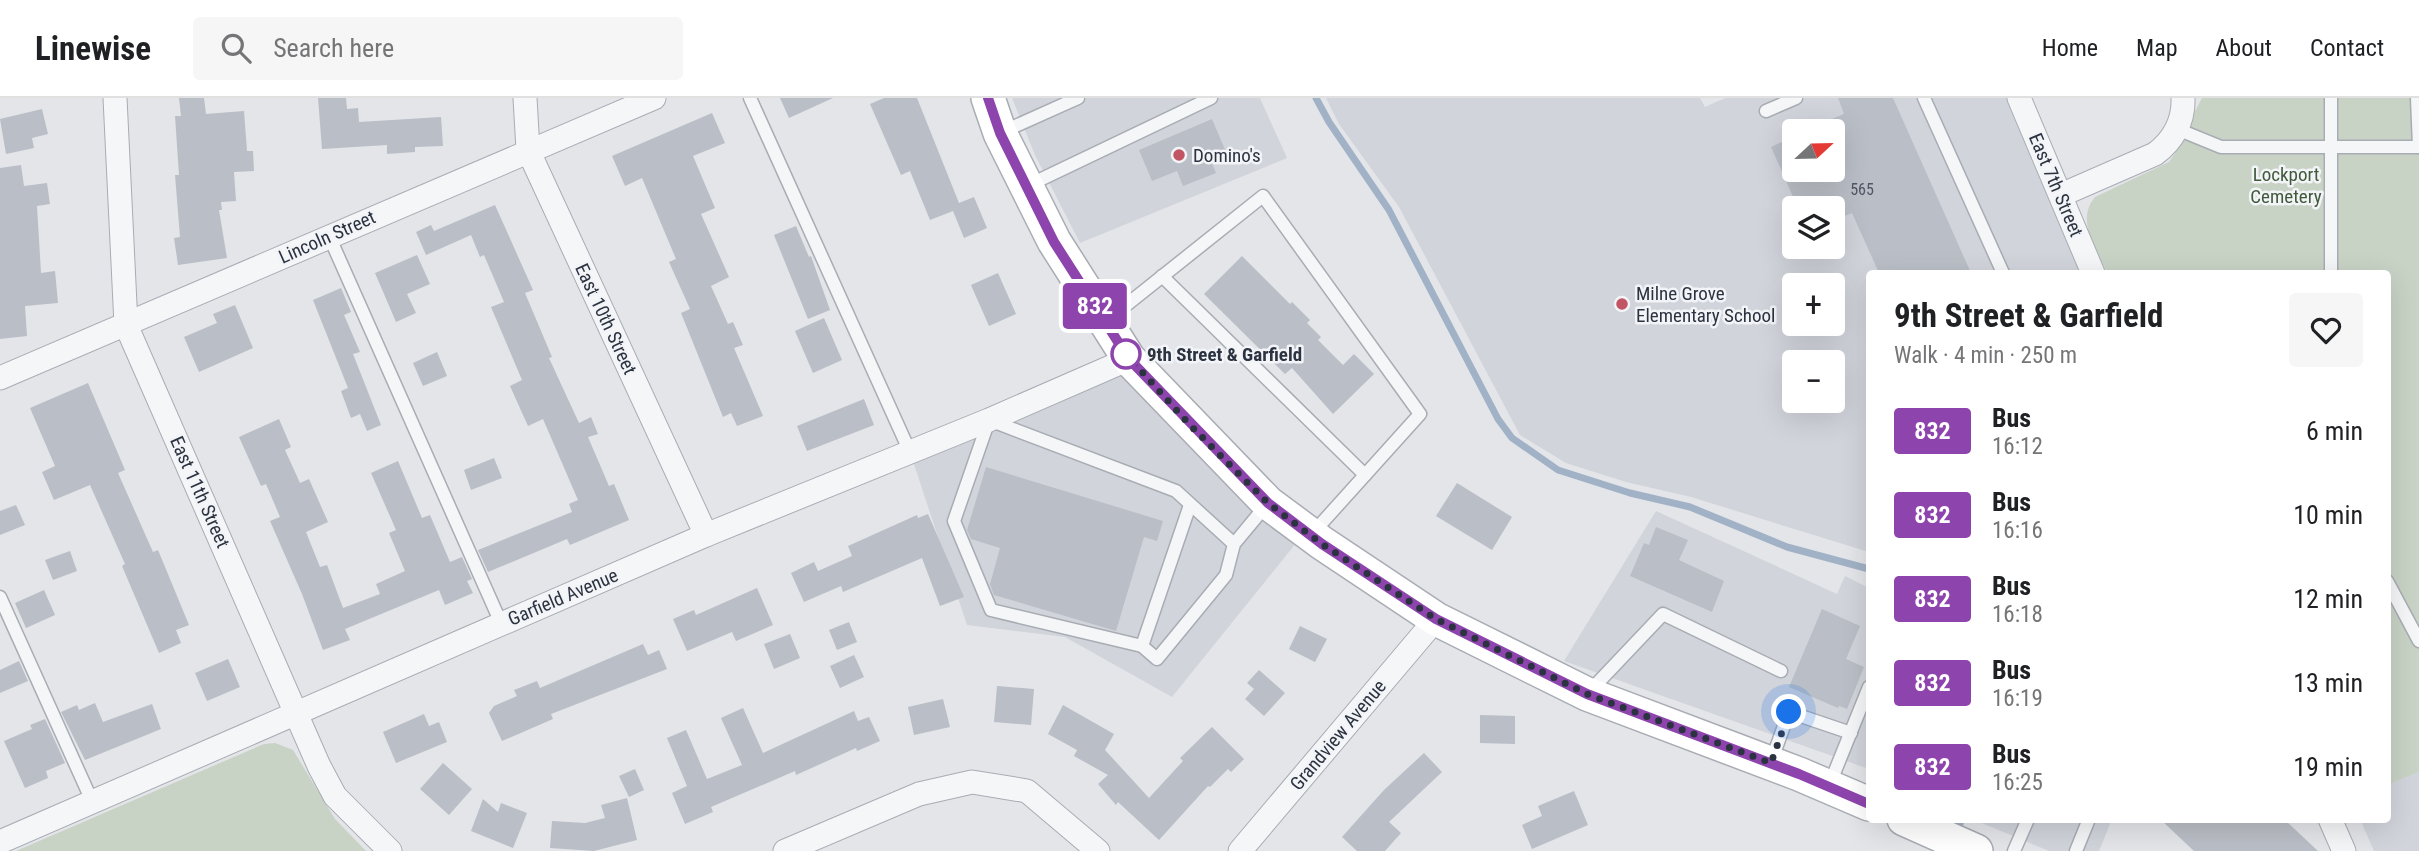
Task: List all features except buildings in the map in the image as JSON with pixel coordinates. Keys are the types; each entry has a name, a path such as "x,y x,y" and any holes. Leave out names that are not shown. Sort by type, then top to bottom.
{"main road":[{"path":"988,98 1000,133 1054,242 1129,359 1268,503 1436,619 1587,694 1771,763 1866,803"},
{"path":"1913,823 1976,851"}],"street":[{"name":"East 11th Street","path":"115,98 126,325 319,766 335,796 390,851"},
{"name":"East 10th Street","path":"525,98 528,150 706,535"},
{"name":"Lincoln Street","path":"0,378 654,98"},
{"name":"East 7th Street","path":"2019,98 2092,270"},
{"path":"2061,195 2155,154 2173,138 2183,98"},
{"name":"Garfield Avenue","path":"0,842 706,535 1129,359"},
{"name":"Grandview Avenue","path":"1240,851 1436,619"},
{"path":"785,851 919,794 972,782 1027,791 1098,851"},
{"path":"2331,823 2344,851"}],"lane":[{"path":"750,98 909,452"},
{"path":"1000,133 1078,98"},
{"path":"1027,186 1211,98"},
{"path":"1766,111 1796,98"},
{"path":"1924,98 2002,270"},
{"path":"2331,98 2331,270"},
{"path":"2177,129 2221,146 2419,147 2417,98"},
{"path":"1105,322 1263,197 1420,414 1311,535"},
{"path":"329,236 501,623"},
{"path":"1162,276 1365,475"},
{"path":"1234,544 1176,492 989,419 954,521 991,610 1142,646 1157,659 1226,575 1234,544 1268,503"},
{"path":"1142,646 1190,505"},
{"path":"2391,588 2419,641"},
{"path":"0,597 92,801"},
{"path":"1587,694 1663,614 1781,671"},
{"path":"1829,787 1866,695"},
{"path":"1771,763 1789,712 1851,733"},
{"path":"2014,851 2026,823"},
{"path":"2076,851 2087,823"}],"shaded area":[{"path":"1012,98 1260,98 1287,158 1080,243 1035,155"},
{"name":"Milne Grove Elementary School","path":"1326,98 1700,98 1705,107 1725,98 2007,98 2080,270 1866,270 1866,551 1691,497 1626,482 1566,463 1520,435 1399,207 1339,124"},
{"path":"1131,370 1301,537 1172,697 1065,637 967,625 912,458"},
{"path":"1656,511 1837,594 1845,576 1866,586 1866,768 1564,661"},
{"path":"2419,772 2419,851 2374,851 2362,823 2391,823 2391,783"},
{"path":"1982,823 2110,823 2099,851 2049,851"}],"green space":[{"name":"Lockport Cemetery","path":"2202,98 2419,98 2419,772 2391,783 2391,270 2106,270 2087,225 2089,206 2095,197 2169,162 2188,134 2192,117"},
{"path":"275,743 293,750 335,819 366,851 16,851 264,744"}],"waterway":[{"path":"1316,98 1329,122 1389,210 1498,419 1512,438 1558,470 1630,493 1690,507 1787,547 1866,568"},
{"path":"1958,833 1960,823"}],"bus line":[{"name":"832","path":"988,98 1000,133 1054,242 1129,359 1268,503 1322,544 1436,619 1587,694 1799,774 1866,803"}],"place":[{"name":"Domino's","path":"1179,155"},
{"name":"Milne Grove Elementary School","path":"1622,304"},
{"name":"9th Street & Garfield","path":"1126,354"}],"route":[{"path":"1126,354 1189,424 1268,503 1322,544 1436,619 1587,694 1771,763 1789,712"}]}
